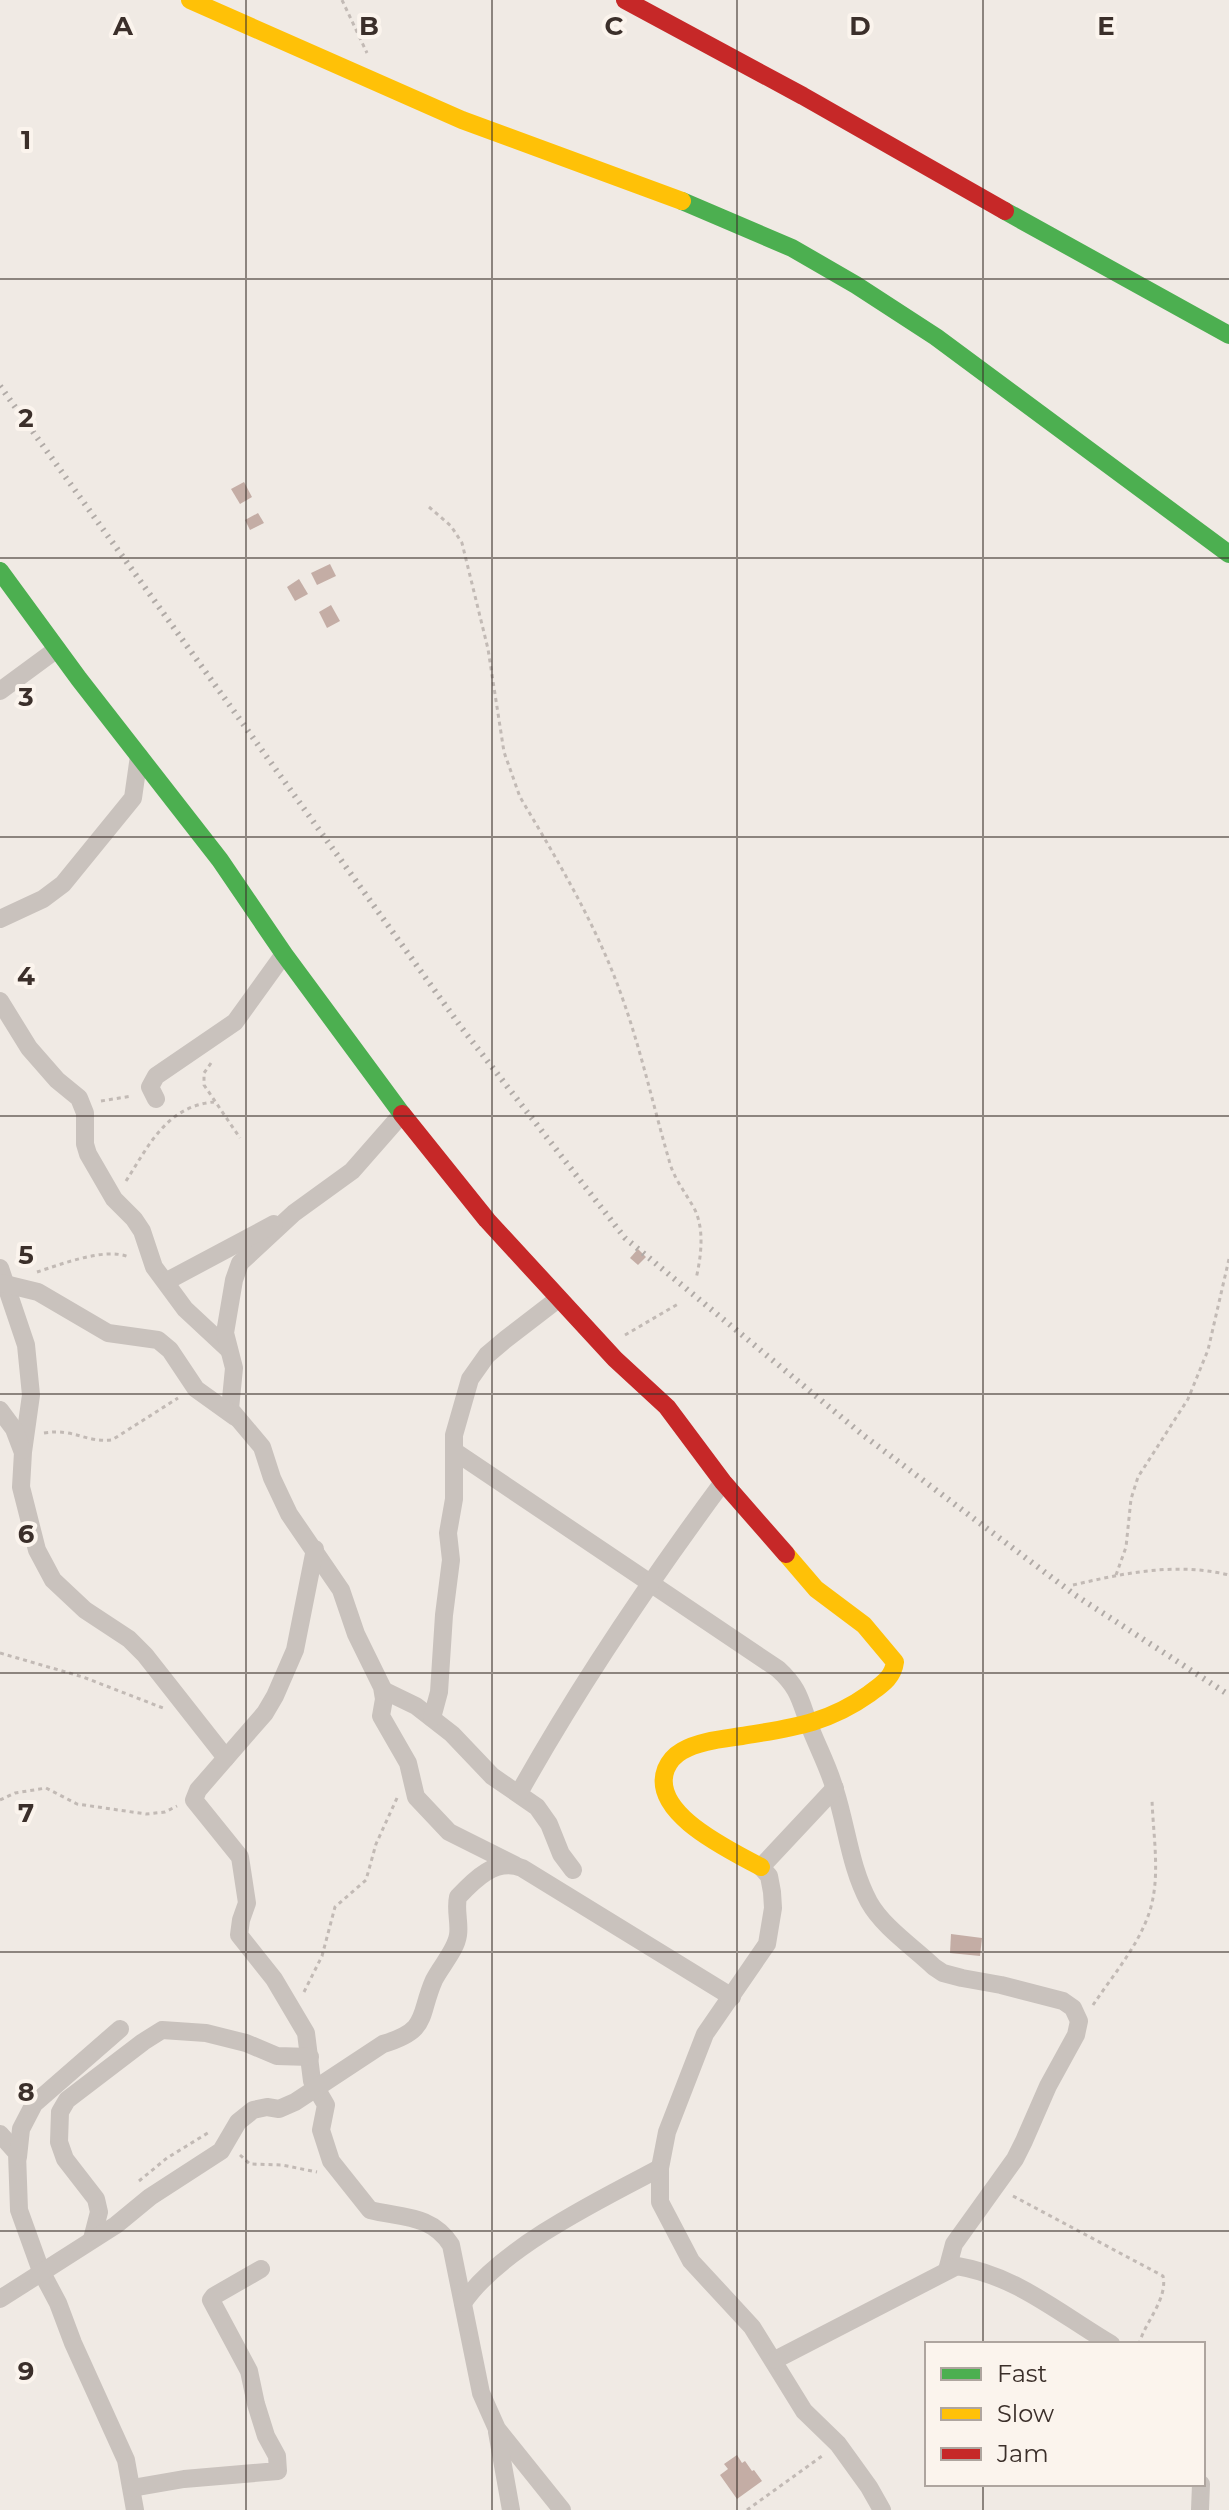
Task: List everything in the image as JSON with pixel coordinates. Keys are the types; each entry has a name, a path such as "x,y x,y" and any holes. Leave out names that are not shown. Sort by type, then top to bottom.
{"main road":[{"path":"190,0 449,115 708,211 792,248 936,337 1229,554"},
{"path":"625,0 1229,335"},
{"path":"0,571 220,860 284,954 402,1114 487,1220 558,1299 667,1407 723,1482 816,1589 864,1625 895,1662 892,1675 864,1698 809,1724 683,1750 664,1771 662,1783 679,1814 701,1834 761,1867"}],"street":[{"path":"0,691 57,649"},
{"path":"0,919 43,899 63,884 133,798 139,756"},
{"path":"156,1099 150,1087 156,1076 235,1022 284,954"},
{"path":"0,1001 29,1048 57,1080 77,1096 85,1113 85,1144 114,1199 142,1231 161,1274 185,1309 229,1350"},
{"path":"402,1114 352,1171 294,1213 240,1263 225,1333 234,1368 230,1409 262,1447 289,1514 341,1590 356,1634 383,1690 381,1716 408,1763 418,1800 449,1832 515,1865 732,1997"},
{"path":"161,1274 294,1213"},
{"path":"4,1279 38,1292 108,1333 158,1340 170,1350 191,1384 205,1398 235,1417"},
{"path":"4,1279 26,1345 31,1395 21,1487 37,1550 47,1571 85,1610 129,1639 226,1758"},
{"path":"432,1718 439,1692 451,1560 448,1533 454,1499 457,1422 474,1370 506,1339 558,1299"},
{"path":"0,1410 24,1445"},
{"path":"454,1451 784,1675 799,1693 835,1788 851,1857 876,1914 943,1973 1063,2001 1076,2012 1078,2028 1015,2159 952,2249 947,2270"},
{"path":"519,1793 576,1695 649,1582 723,1482"},
{"path":"315,1549 295,1650 286,1671 265,1713 195,1797 196,1804 240,1857 247,1903 239,1935 274,1979 306,2033 312,2081 327,2108 322,2133 331,2161 370,2210 420,2219 442,2233 451,2245 481,2393 497,2429 511,2510"},
{"path":"383,1690 409,1700 452,1734 492,1776 542,1813 561,1854 573,1870"},
{"path":"835,1788 761,1867 769,1876 772,1892 773,1908 767,1944 705,2034 667,2132 660,2168 660,2202 681,2246 752,2327 804,2411 838,2444 882,2510"},
{"path":"4,2294 92,2239 221,2151 238,2122 253,2110 282,2108 417,2026 427,2009 433,1983 458,1937 458,1897 485,1873 515,1865"},
{"path":"120,2029 34,2104 27,2114 21,2129 18,2157 19,2210 41,2271 126,2460 135,2510"},
{"path":"92,2239 99,2212 96,2199 65,2159 59,2142 60,2112 67,2100 143,2042 166,2029 206,2033 246,2043 277,2056 310,2057"},
{"path":"0,2134 18,2157"},
{"path":"463,2303 472,2288 491,2270 532,2241 598,2200 660,2168"},
{"path":"775,2360 947,2270 963,2267 1034,2293 1073,2322 1108,2342"},
{"path":"132,2488 184,2479 278,2471 279,2463 266,2436 249,2371 211,2300 261,2269"},
{"path":"497,2429 562,2510"},
{"path":"1200,2510 1201,2486"}],"path":[{"path":"342,0 369,57"},
{"path":"429,507 451,526 462,543 488,649 504,752 512,778 582,902 621,995 647,1074 671,1167 700,1225 701,1259 696,1279"},
{"path":"216,1055 203,1079 214,1102 240,1138"},
{"path":"77,1096 102,1101 133,1096 189,1107 214,1102"},
{"path":"114,1199 162,1127 189,1107"},
{"path":"4,1279 112,1252 161,1274"},
{"path":"1116,1575 1126,1547 1131,1499 1138,1477 1188,1399 1216,1319 1229,1259"},
{"path":"604,1346 678,1304"},
{"path":"24,1445 45,1432 68,1431 100,1441 112,1440 174,1400 189,1395 205,1398"},
{"path":"1073,1585 1116,1575 1184,1568 1229,1575"},
{"path":"0,1653 83,1677 161,1708 185,1706"},
{"path":"1,1802 15,1793 46,1788 77,1804 146,1814 165,1812 195,1797"},
{"path":"297,2016 305,1988 322,1956 335,1907 366,1880 376,1844 398,1794"},
{"path":"1078,2028 1146,1923 1153,1897 1155,1869 1152,1800"},
{"path":"227,2141 250,2164 282,2165 340,2175"},
{"path":"993,2187 1041,2209 1163,2276 1165,2282 1158,2304 1140,2342"},
{"path":"747,2510 838,2444"}],"building":[{"path":"244,482 252,497 240,504 231,489"},
{"path":"258,513 264,523 250,530 245,520"},
{"path":"330,564 336,576 317,585 311,573"},
{"path":"299,579 308,594 295,601 287,587"},
{"path":"331,605 340,621 327,628 319,612"},
{"path":"638,1249 646,1257 638,1265 630,1258"},
{"path":"951,1934 982,1938 980,1956 950,1953"},
{"path":"737,2455 762,2481 737,2499 720,2475 728,2469 724,2464"}],"railway":[{"path":"0,386 461,1027 625,1238 863,1435 1075,1595 1229,1695"}],"traffic: fast":[{"path":"682,201 792,248 856,285 936,337 1229,554"},
{"path":"1005,211 1229,335"},
{"path":"0,571 79,679 220,860 284,954 402,1114"}],"traffic: slow":[{"path":"190,0 462,120 682,201"},
{"path":"761,1867 713,1840 680,1815 669,1800 664,1785 669,1764 679,1753 696,1745 792,1727 838,1712 882,1684 892,1672 895,1662 864,1625 816,1589 786,1554"}],"traffic: jam":[{"path":"625,0 803,96 1005,211"},
{"path":"402,1114 487,1220 615,1359 667,1407 723,1482 786,1554"}]}
